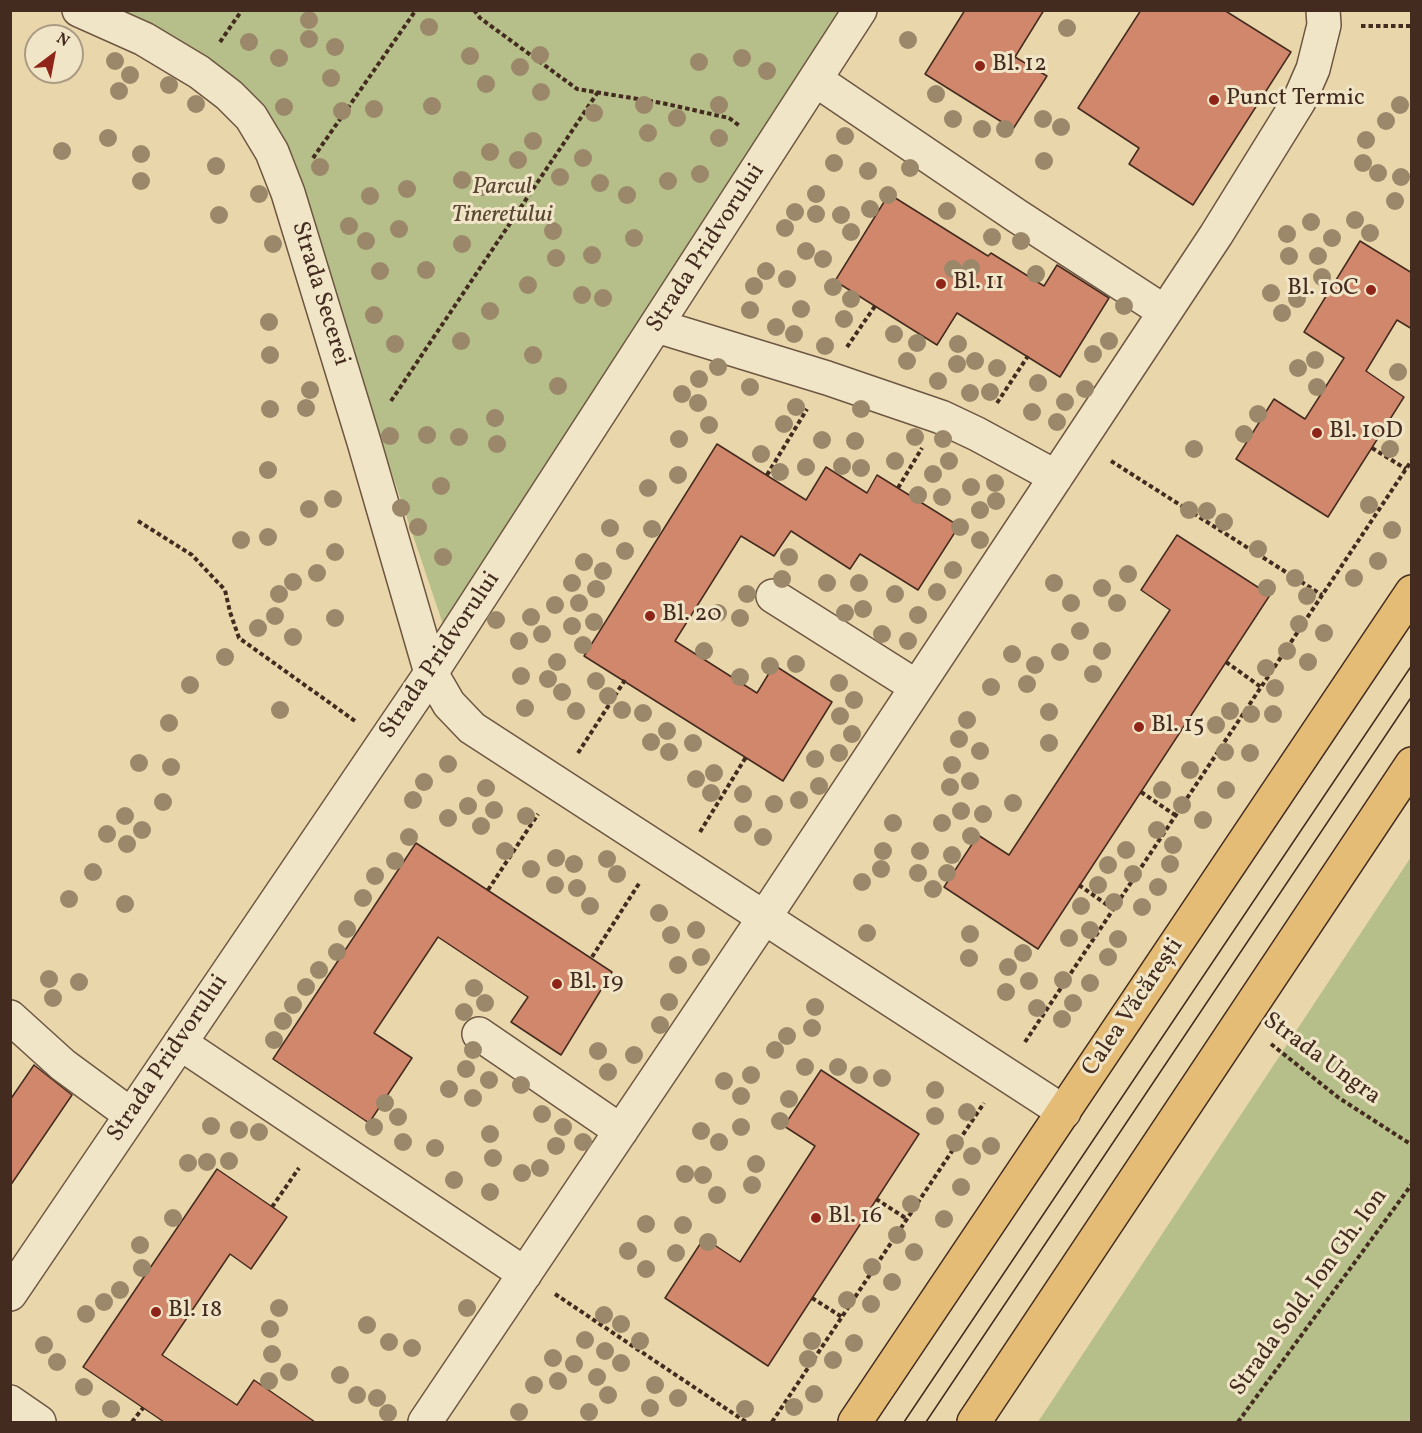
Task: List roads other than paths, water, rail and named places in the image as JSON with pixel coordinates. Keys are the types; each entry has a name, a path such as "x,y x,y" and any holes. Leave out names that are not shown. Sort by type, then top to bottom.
{"main road":[{"name":"Calea Văcărești","path":"855,1422 1412,592"},
{"path":"974,1422 1412,764"}],"street":[{"name":"Strada Secerei","path":"79,10 153,45 199,72 229,95 251,117 272,152 288,193 364,442 431,673 449,704 472,728 1064,1112"},
{"name":"Strada Pridvorului","path":"10,1294 431,673 860,10"},
{"path":"425,1422 764,918 1216,235 1299,101 1313,69 1324,18"},
{"path":"816,80 1017,216 1165,312"},
{"path":"657,326 826,378 941,417 1056,477"},
{"path":"773,596 917,687"},
{"path":"10,1017 63,1065 131,1115"},
{"path":"479,1034 621,1131"},
{"path":"180,1043 525,1274"},
{"path":"10,1402 39,1422"}],"tram line":[{"path":"904,1422 1412,665"},
{"path":"926,1422 1412,696"}],"place":[{"name":"Bl. 12","path":"980,66"},
{"name":"Punct Termic","path":"1214,100"},
{"name":"Bl. 11","path":"941,284"},
{"name":"Bl. 10C","path":"1371,290"},
{"name":"Bl. 10D","path":"1317,433"},
{"name":"Bl. 20","path":"650,616"},
{"name":"Bl. 15","path":"1139,727"},
{"name":"Bl. 19","path":"557,984"},
{"name":"Bl. 16","path":"816,1218"},
{"name":"Bl. 18","path":"156,1312"}],"park label":[{"name":"Parcul Tineretului","path":"502,203"}]}
